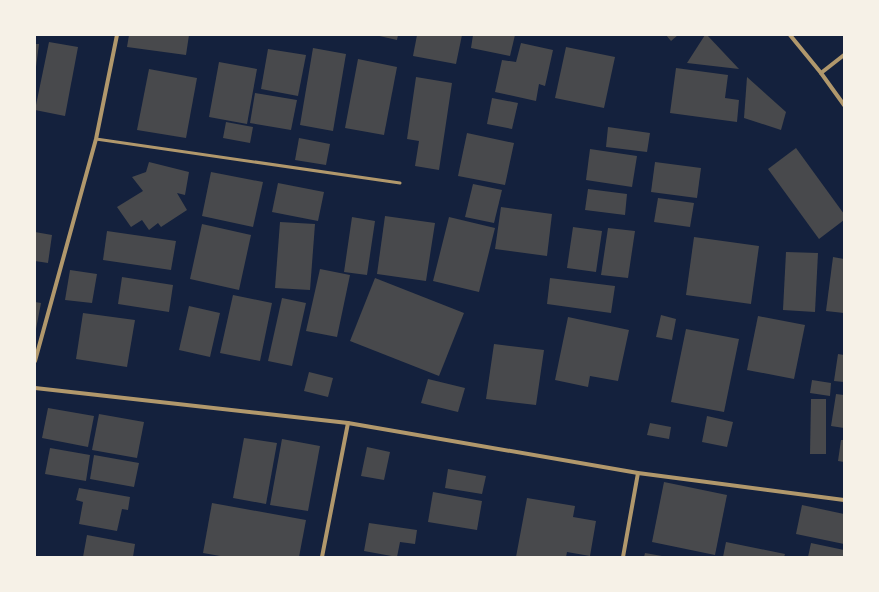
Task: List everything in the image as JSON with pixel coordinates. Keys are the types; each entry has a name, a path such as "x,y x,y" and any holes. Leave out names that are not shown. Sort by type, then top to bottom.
{"street":[{"path":"35,362 96,139 116,35"},
{"path":"790,35 821,73 844,105"},
{"path":"821,73 844,56"},
{"path":"35,388 348,424 638,473 844,500"},
{"path":"322,557 348,424"},
{"path":"623,557 638,473"}],"lane":[{"path":"96,139 400,183"}],"building":[{"path":"129,35 189,35 186,55 127,47"},
{"path":"375,35 398,35 397,40"},
{"path":"417,35 462,35 456,64 413,56"},
{"path":"473,35 515,35 510,56 471,48"},
{"path":"666,35 678,35 671,41"},
{"path":"705,35 707,35 739,69 687,63"},
{"path":"49,42 78,47 65,116 35,110"},
{"path":"521,43 553,50 545,86 539,84 536,101 495,92 502,60 516,62"},
{"path":"35,44 39,44 36,67 35,67"},
{"path":"566,47 615,57 604,108 555,98"},
{"path":"313,48 346,54 333,131 300,125"},
{"path":"268,49 306,55 298,96 261,89"},
{"path":"358,59 397,67 384,135 345,128"},
{"path":"219,62 257,69 247,124 209,117"},
{"path":"676,68 728,75 725,98 739,100 737,122 670,113"},
{"path":"149,69 197,78 186,138 137,130"},
{"path":"416,77 452,83 439,170 415,166 419,141 407,139"},
{"path":"747,77 786,112 781,130 744,118"},
{"path":"255,93 297,100 291,130 250,123"},
{"path":"492,98 518,103 512,129 487,124"},
{"path":"226,122 253,127 250,143 223,138"},
{"path":"608,127 650,133 647,152 606,147"},
{"path":"467,133 514,143 505,185 458,176"},
{"path":"299,138 330,144 326,165 295,160"},
{"path":"796,148 844,214 844,220 819,239 768,169"},
{"path":"590,149 637,156 632,187 586,180"},
{"path":"149,162 189,172 185,195 177,193 187,210 161,227 158,223 149,230 142,220 131,227 117,207 143,191 132,177 146,172"},
{"path":"655,162 701,168 697,198 651,192"},
{"path":"211,172 263,182 253,227 202,216"},
{"path":"278,183 324,192 318,221 272,212"},
{"path":"473,184 502,190 494,223 465,217"},
{"path":"588,189 627,194 625,215 585,210"},
{"path":"658,198 694,203 690,227 654,222"},
{"path":"501,207 552,214 547,256 495,249"},
{"path":"385,216 435,223 426,281 377,274"},
{"path":"352,217 375,221 367,275 344,272"},
{"path":"449,217 495,228 479,292 433,281"},
{"path":"280,222 315,224 310,290 275,288"},
{"path":"202,224 251,235 239,290 190,279"},
{"path":"573,227 602,231 596,272 567,268"},
{"path":"608,228 635,231 628,278 601,275"},
{"path":"107,231 176,241 171,270 103,260"},
{"path":"35,232 52,235 48,263 35,261"},
{"path":"694,237 759,246 751,304 686,295"},
{"path":"786,252 818,253 815,312 783,310"},
{"path":"833,257 844,259 844,313 826,311"},
{"path":"320,269 350,275 337,337 306,331"},
{"path":"70,270 97,274 92,303 65,300"},
{"path":"122,277 173,285 169,312 118,304"},
{"path":"375,278 464,313 439,376 350,341"},
{"path":"550,278 615,286 611,313 547,304"},
{"path":"233,295 272,303 260,361 220,353"},
{"path":"282,298 306,303 292,366 268,361"},
{"path":"35,302 41,303 36,329 35,329"},
{"path":"189,306 220,313 210,357 179,350"},
{"path":"83,313 135,320 127,367 76,359"},
{"path":"661,315 676,319 672,340 656,337"},
{"path":"758,316 805,325 794,379 747,370"},
{"path":"568,317 629,330 618,381 590,376 588,387 555,380"},
{"path":"686,329 739,339 724,412 671,402"},
{"path":"494,344 544,350 536,405 486,399"},
{"path":"838,354 844,355 844,382 834,381"},
{"path":"309,372 333,378 328,397 304,391"},
{"path":"428,379 465,388 458,412 421,403"},
{"path":"812,380 831,383 830,396 810,393"},
{"path":"836,394 844,395 844,428 831,426"},
{"path":"811,399 826,399 826,454 810,454"},
{"path":"48,408 94,416 88,447 42,438"},
{"path":"99,414 144,422 137,458 92,450"},
{"path":"707,416 733,422 727,447 702,442"},
{"path":"650,423 671,427 669,439 647,435"},
{"path":"244,438 277,443 266,504 233,498"},
{"path":"282,439 320,446 308,511 270,505"},
{"path":"841,440 844,440 844,462 838,461"},
{"path":"367,447 390,452 384,480 361,476"},
{"path":"50,448 90,455 86,481 45,474"},
{"path":"94,455 139,463 134,487 90,479"},
{"path":"448,469 486,476 482,494 445,488"},
{"path":"664,482 727,495 715,555 652,542"},
{"path":"79,488 130,497 128,510 122,509 117,531 79,524 83,502 76,500"},
{"path":"433,492 482,501 477,530 428,522"},
{"path":"527,498 575,506 573,517 596,521 590,556 567,552 566,557 516,557"},
{"path":"212,503 306,520 299,557 226,557 203,553"},
{"path":"802,505 844,514 844,544 796,534"},
{"path":"369,523 417,530 415,544 400,542 397,557 364,551"},
{"path":"87,535 135,544 133,557 83,557"},
{"path":"726,542 785,554 784,557 723,557"},
{"path":"811,543 844,550 844,557 808,557"},
{"path":"645,553 662,556 662,557 644,557"}]}
